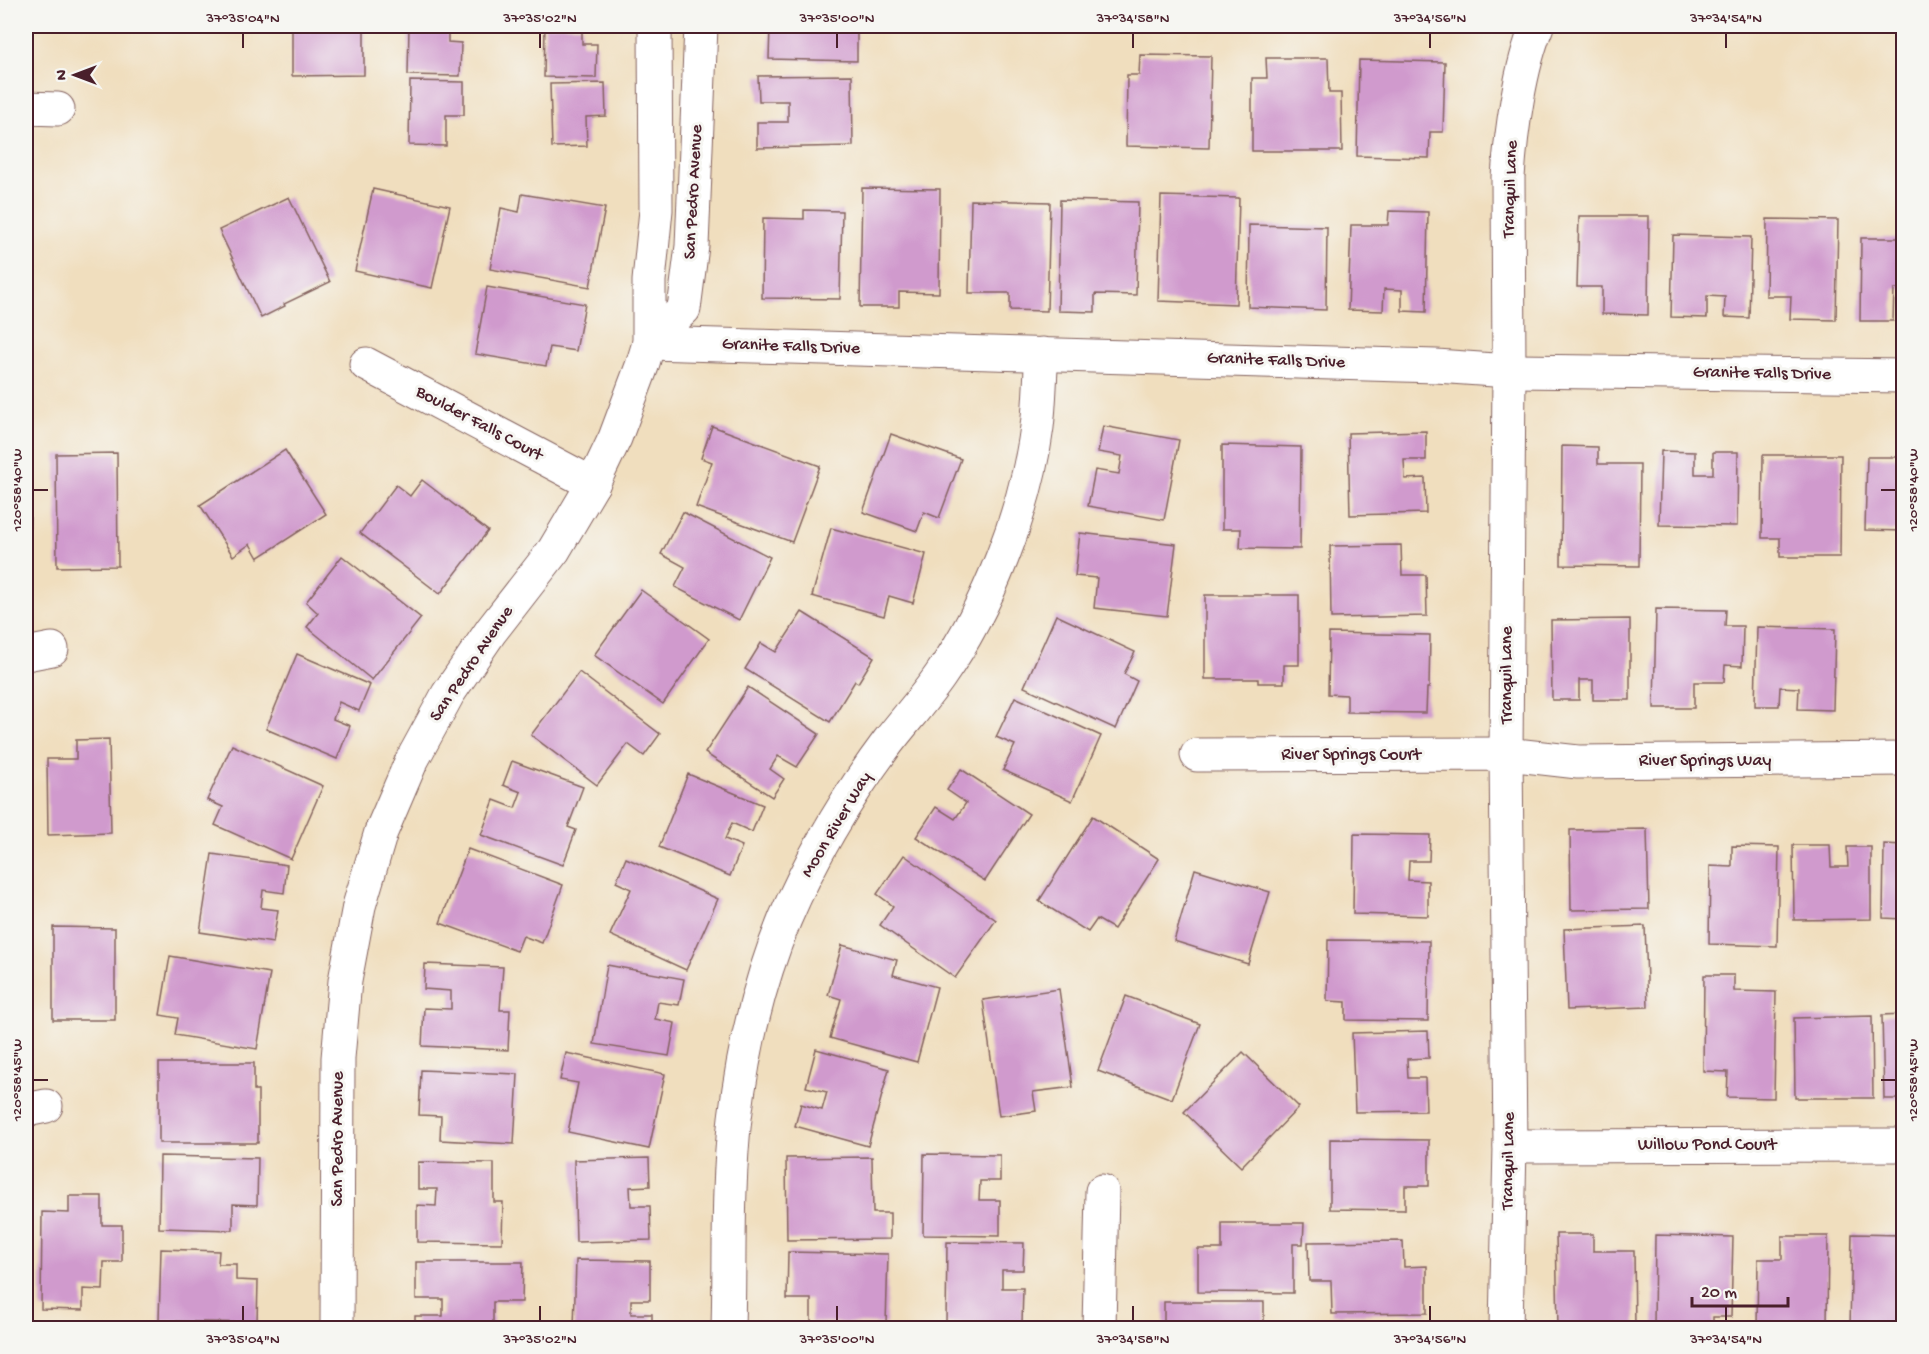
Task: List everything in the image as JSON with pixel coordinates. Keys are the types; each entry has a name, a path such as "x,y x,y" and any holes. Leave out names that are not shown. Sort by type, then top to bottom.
{"street":[{"name":"San Pedro Avenue","path":"337,1329 338,1058 345,981 359,906 381,832 411,762 448,694 491,631 554,550 593,484 615,438 650,343 650,281 656,210 655,26"},
{"name":"San Pedro Avenue","path":"650,343 684,309 692,246 701,26"},
{"name":"Tranquil Lane","path":"1506,1329 1510,1146 1506,754 1508,177 1509,151 1528,48 1537,26"},
{"path":"26,108 58,109"},
{"name":"Granite Falls Drive","path":"650,343 1436,366 1509,371 1904,376"},
{"name":"Moon River Way","path":"729,1329 731,1168 735,1118 747,1042 759,992 785,920 818,850 843,806 941,675 973,622 999,567 1019,509 1036,429 1042,354"},
{"name":"Boulder Falls Court","path":"366,364 593,484"},
{"name":"River Springs Court","path":"1197,755 1506,754"},
{"name":"River Springs Way","path":"1506,754 1578,762 1904,759"},
{"name":"Willow Pond Court","path":"1510,1146 1904,1145"},
{"path":"1099,1329 1102,1191"}],"building":[{"path":"292,26 364,26 364,75 292,76"},
{"path":"409,26 448,26 448,42 461,43 460,76 408,75"},
{"path":"545,26 582,26 582,44 597,44 596,78 544,77"},
{"path":"770,26 857,26 857,61 769,59"},
{"path":"1140,55 1211,56 1209,148 1126,146 1127,75 1139,75"},
{"path":"1266,58 1328,58 1329,93 1341,93 1342,151 1252,151 1252,78 1267,78"},
{"path":"1359,60 1445,62 1443,132 1430,132 1429,158 1357,156"},
{"path":"852,75 853,146 757,148 757,122 788,122 788,101 759,101 758,76"},
{"path":"410,81 464,82 464,115 446,115 446,146 409,145"},
{"path":"605,83 606,116 586,117 587,146 552,147 550,84"},
{"path":"862,188 940,189 939,293 899,292 899,307 860,307"},
{"path":"373,189 450,206 432,288 355,271"},
{"path":"522,194 605,208 590,287 490,269 501,208 519,212"},
{"path":"1161,196 1239,198 1236,304 1158,301"},
{"path":"289,197 330,282 261,318 219,230"},
{"path":"971,200 1050,202 1047,311 1010,310 1010,293 969,293"},
{"path":"1060,200 1138,202 1136,295 1095,294 1095,312 1058,311"},
{"path":"804,210 842,211 840,299 762,298 763,218 804,219"},
{"path":"1389,211 1428,212 1426,312 1402,311 1402,290 1384,289 1383,311 1348,310 1351,225 1388,225"},
{"path":"1579,216 1649,216 1648,315 1602,314 1602,287 1577,287"},
{"path":"1767,219 1838,220 1836,320 1790,319 1791,296 1766,296"},
{"path":"1249,225 1327,227 1326,310 1248,307"},
{"path":"1673,235 1751,237 1749,318 1724,317 1725,297 1707,296 1707,318 1671,317"},
{"path":"1861,238 1904,238 1904,289 1894,289 1893,321 1860,321"},
{"path":"487,287 585,304 576,351 550,347 546,366 475,354"},
{"path":"712,426 820,466 792,542 696,507 712,462 701,458"},
{"path":"1103,426 1179,440 1164,520 1088,506 1095,470 1119,474 1122,456 1098,452"},
{"path":"1426,431 1426,460 1404,460 1405,479 1425,478 1426,513 1350,515 1348,433"},
{"path":"891,434 961,459 939,518 924,512 917,531 863,512"},
{"path":"1222,445 1301,447 1300,549 1240,548 1241,529 1222,529"},
{"path":"1562,446 1598,447 1598,464 1640,464 1639,566 1561,565"},
{"path":"285,450 326,514 258,558 250,544 233,556 200,505"},
{"path":"1661,451 1695,452 1695,474 1713,474 1713,452 1738,452 1737,526 1659,525"},
{"path":"117,453 118,566 57,567 56,454"},
{"path":"1763,455 1841,455 1840,557 1780,557 1780,538 1762,538"},
{"path":"1867,457 1900,457 1900,478 1904,478 1904,531 1865,530"},
{"path":"26,468 31,468 29,551 26,551"},
{"path":"422,480 488,531 440,594 360,533 396,485 410,496"},
{"path":"683,512 770,557 739,620 675,587 685,567 661,554"},
{"path":"831,528 926,554 913,603 889,596 884,616 812,596"},
{"path":"1080,533 1176,544 1167,616 1094,608 1097,578 1075,576"},
{"path":"1401,545 1402,575 1426,575 1427,616 1331,618 1330,546"},
{"path":"342,556 421,618 372,680 307,627 318,613 306,602"},
{"path":"641,590 709,639 663,704 594,655"},
{"path":"1205,595 1299,595 1299,665 1284,665 1284,683 1258,683 1258,679 1205,679"},
{"path":"1656,609 1726,610 1725,626 1743,626 1742,666 1725,665 1724,682 1694,682 1694,708 1654,708"},
{"path":"802,612 874,657 858,683 855,681 830,722 745,669 761,643 776,652"},
{"path":"1056,615 1135,652 1124,674 1137,681 1116,729 1024,687"},
{"path":"1630,619 1630,700 1593,700 1593,680 1579,680 1579,700 1552,700 1551,620"},
{"path":"1757,627 1835,629 1833,710 1798,709 1799,688 1780,687 1779,706 1755,706"},
{"path":"1329,633 1430,635 1426,713 1347,712 1347,695 1328,694"},
{"path":"297,654 370,685 359,711 339,702 333,719 350,726 337,759 266,729"},
{"path":"579,672 660,734 644,756 628,744 597,785 531,735"},
{"path":"748,687 819,734 797,767 778,756 770,769 784,779 772,797 705,753"},
{"path":"1015,697 1101,736 1072,801 1003,770 1015,745 996,737"},
{"path":"109,739 111,833 48,835 47,759 76,759 76,740"},
{"path":"26,742 29,742 28,836 26,836"},
{"path":"232,745 323,786 291,859 215,825 223,807 207,800"},
{"path":"512,761 583,787 568,827 576,830 563,865 481,835 494,800 515,808 521,792 503,785"},
{"path":"961,769 1029,814 985,881 916,837 936,807 955,819 966,803 947,790"},
{"path":"688,774 763,805 752,832 732,823 725,839 742,846 730,876 659,847"},
{"path":"1093,816 1159,859 1114,929 1097,919 1088,932 1039,901"},
{"path":"1647,829 1649,909 1571,910 1570,830"},
{"path":"1354,834 1430,835 1429,861 1409,861 1408,880 1428,881 1428,916 1353,914"},
{"path":"1884,844 1904,845 1904,919 1883,918"},
{"path":"1793,845 1830,845 1831,867 1848,867 1847,847 1871,847 1871,919 1794,920"},
{"path":"1732,846 1779,847 1777,946 1709,944 1710,866 1732,867"},
{"path":"468,849 563,885 542,943 523,936 517,951 440,923"},
{"path":"212,854 287,865 284,893 263,890 261,908 278,910 273,943 200,932"},
{"path":"904,855 996,920 955,978 880,925 893,906 877,894"},
{"path":"626,858 718,899 686,970 610,935 631,889 616,882"},
{"path":"1195,869 1270,892 1248,964 1174,941"},
{"path":"1645,926 1648,1007 1567,1010 1564,929"},
{"path":"53,927 115,928 115,1020 53,1020"},
{"path":"1328,940 1429,941 1428,1021 1346,1020 1346,1002 1327,1001"},
{"path":"842,945 897,960 893,975 937,987 917,1062 830,1038 841,999 828,995"},
{"path":"170,956 270,973 257,1049 175,1035 178,1018 160,1015"},
{"path":"425,964 503,967 500,1010 510,1010 508,1050 422,1046 424,1008 451,1009 451,991 424,989"},
{"path":"607,965 684,979 679,1005 658,1002 655,1019 675,1023 669,1056 594,1044"},
{"path":"1704,975 1734,975 1734,991 1776,992 1774,1098 1727,1097 1728,1072 1703,1071"},
{"path":"1059,989 1073,1087 1033,1092 1036,1111 999,1116 983,1000"},
{"path":"1126,996 1200,1024 1172,1099 1098,1071"},
{"path":"1904,1014 1904,1099 1884,1099 1882,1015"},
{"path":"1872,1016 1873,1098 1795,1098 1794,1018"},
{"path":"1428,1031 1429,1058 1407,1059 1408,1078 1425,1078 1426,1111 1355,1112 1352,1033"},
{"path":"816,1049 889,1069 868,1146 795,1126 801,1104 822,1110 827,1092 806,1087"},
{"path":"1243,1052 1299,1107 1241,1167 1184,1112"},
{"path":"566,1053 665,1074 649,1149 568,1132 578,1083 560,1080"},
{"path":"159,1063 254,1063 254,1090 258,1090 258,1143 159,1143"},
{"path":"421,1070 518,1074 514,1144 440,1140 441,1116 419,1115"},
{"path":"1330,1139 1429,1140 1429,1186 1405,1186 1405,1210 1330,1209"},
{"path":"924,1154 1000,1155 1000,1181 980,1181 979,1200 1000,1200 1000,1236 923,1235"},
{"path":"160,1156 258,1158 257,1205 233,1204 233,1230 159,1228"},
{"path":"872,1157 873,1213 890,1213 890,1239 787,1240 786,1158"},
{"path":"649,1158 650,1186 630,1187 631,1206 650,1206 651,1240 576,1242 574,1160"},
{"path":"418,1162 494,1163 494,1202 503,1202 502,1243 417,1242 417,1205 436,1206 437,1189 418,1189"},
{"path":"69,1196 102,1196 102,1225 122,1225 122,1262 104,1262 103,1290 83,1289 83,1310 41,1309 42,1212 69,1213"},
{"path":"1222,1223 1304,1223 1303,1244 1293,1244 1293,1293 1198,1292 1198,1249 1222,1249"},
{"path":"1556,1234 1593,1234 1593,1251 1634,1251 1635,1328 1558,1328"},
{"path":"1852,1234 1904,1235 1904,1328 1850,1328"},
{"path":"1655,1235 1733,1237 1731,1317 1713,1317 1713,1328 1654,1328"},
{"path":"1782,1236 1828,1236 1827,1328 1757,1328 1758,1259 1782,1259"},
{"path":"1403,1241 1404,1267 1427,1266 1427,1313 1332,1314 1331,1281 1309,1281 1308,1242"},
{"path":"947,1242 1024,1243 1023,1270 1002,1270 1002,1288 1023,1288 1022,1324 946,1323"},
{"path":"161,1249 219,1251 218,1264 236,1264 236,1280 258,1281 257,1323 159,1321"},
{"path":"788,1252 888,1254 886,1324 811,1322 811,1299 787,1299"},
{"path":"576,1260 650,1261 650,1300 631,1300 631,1314 652,1314 652,1328 574,1328"},
{"path":"416,1262 523,1262 522,1302 493,1302 493,1328 415,1328 415,1316 443,1316 443,1299 416,1299"},
{"path":"1164,1302 1264,1302 1264,1328 1164,1328"}]}
